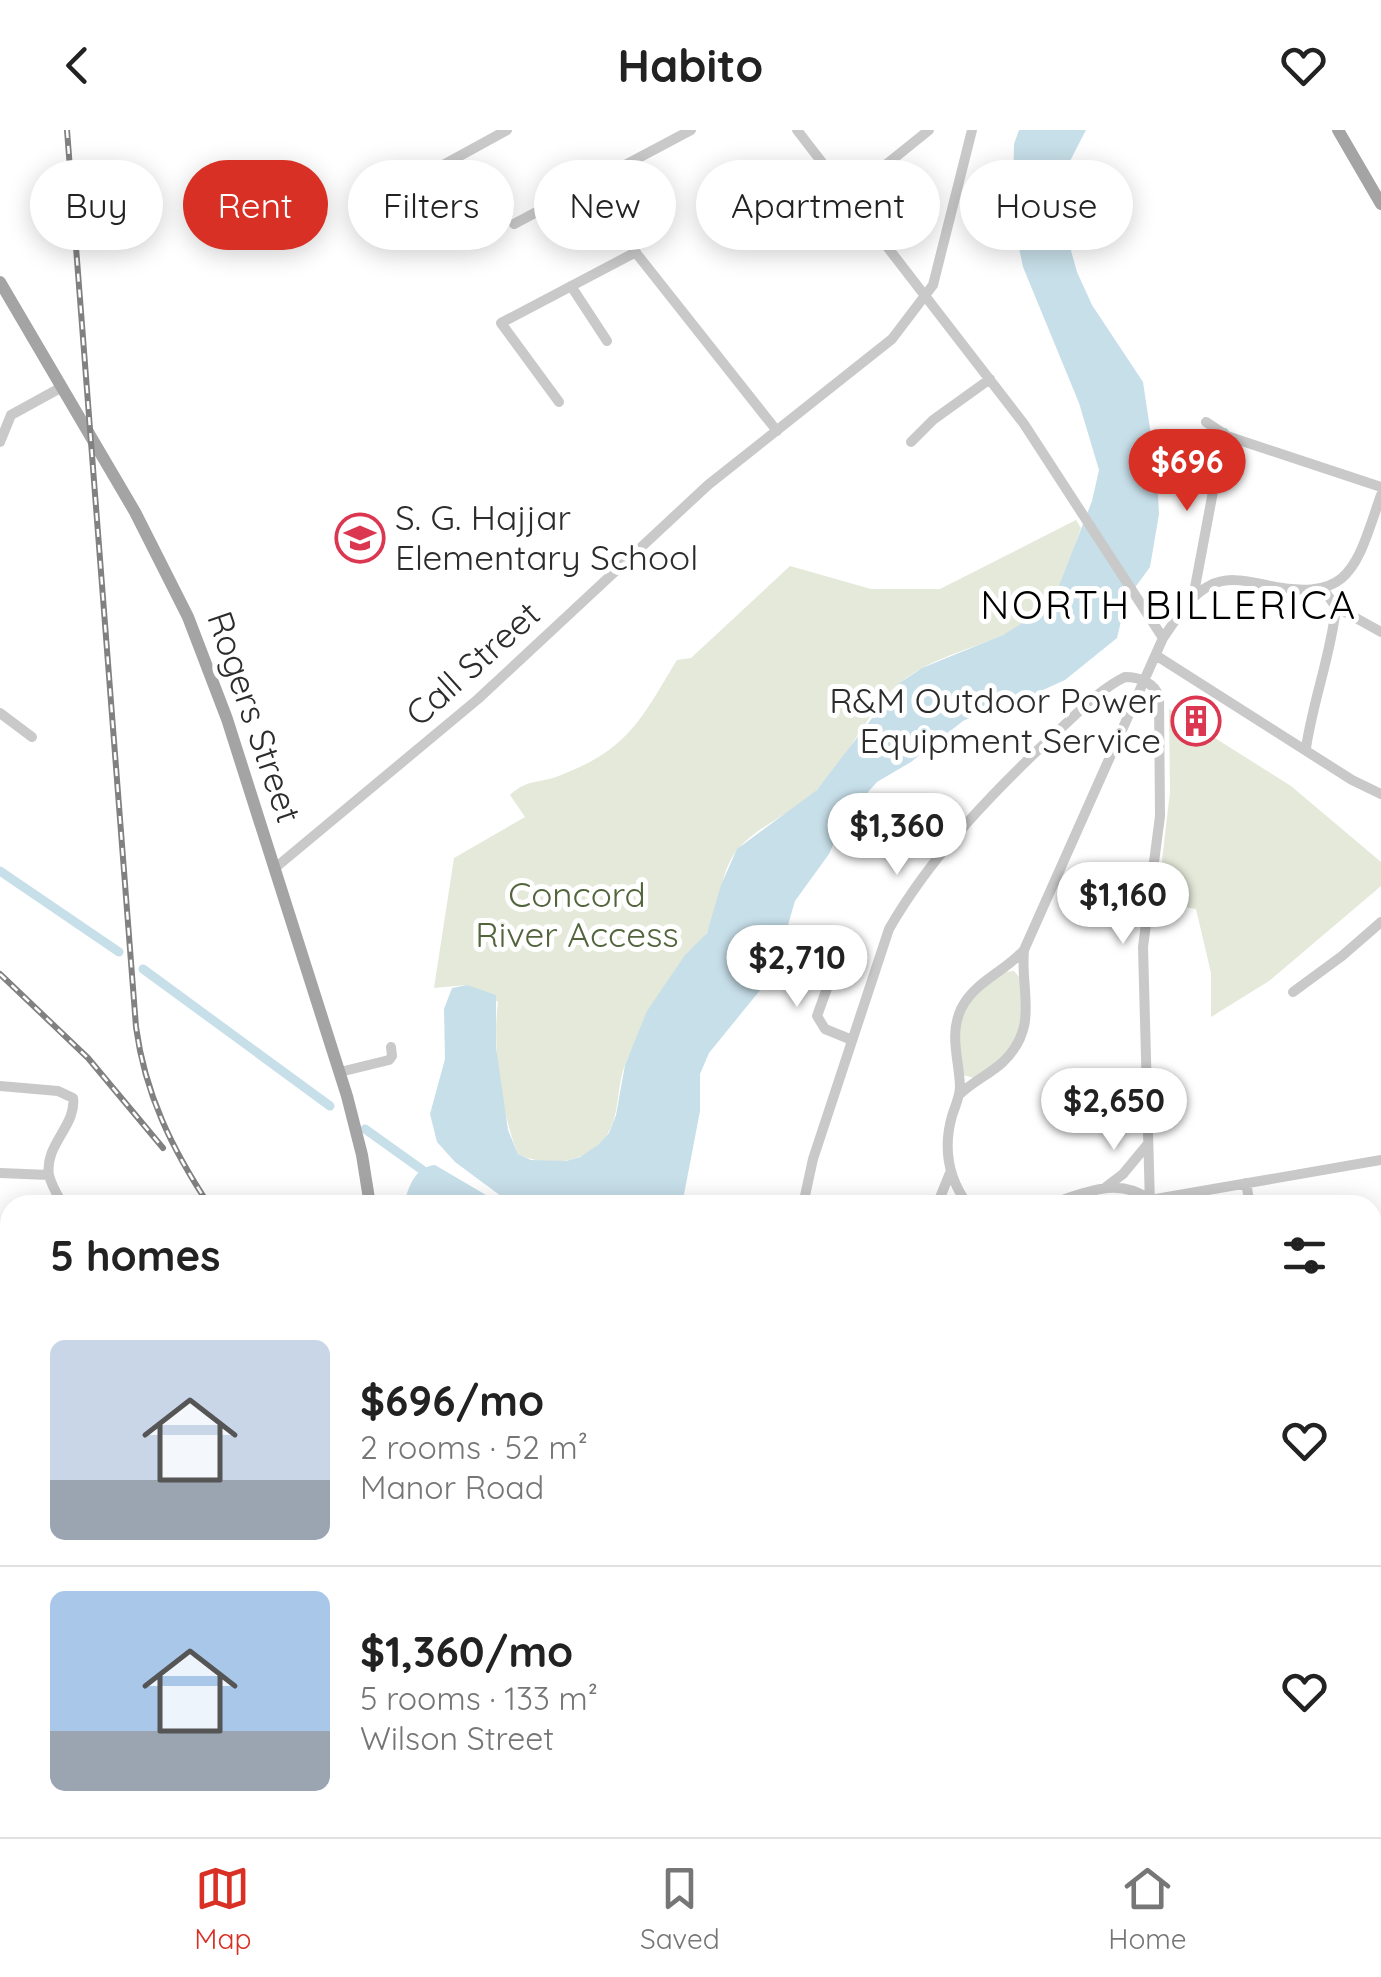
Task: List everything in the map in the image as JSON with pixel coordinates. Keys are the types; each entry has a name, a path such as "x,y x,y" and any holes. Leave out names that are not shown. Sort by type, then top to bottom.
{"main road":[{"path":"1338,130 1381,204"},
{"name":"Rogers Street","path":"0,282 140,521 184,607 213,680 340,1072 368,1195"}],"street":[{"path":"452,160 507,130"},
{"path":"514,224 692,130"},
{"path":"796,130 820,160"},
{"path":"892,160 929,130"},
{"path":"926,297 935,277 972,130"},
{"path":"559,402 502,323 633,248 777,431"},
{"path":"890,250 1034,439 1163,638"},
{"path":"571,286 608,340"},
{"name":"Call Street","path":"275,868 478,699 708,485 884,346 926,297"},
{"path":"911,442 933,420 990,379"},
{"path":"0,442 2,424 62,387"},
{"path":"1206,422 1224,434 1381,486"},
{"path":"1192,598 1224,434"},
{"path":"959,1095 1004,1061 1021,1036 1028,1006 1024,950 1163,638 1192,598 1208,586 1232,579 1297,592 1323,589 1348,572 1361,552 1381,496"},
{"path":"1323,589 1336,608 1381,632"},
{"path":"1306,748 1317,689 1332,641 1336,608"},
{"path":"1157,656 1379,794 1381,779"},
{"path":"806,1195 813,1159 889,928 906,900 974,816 1028,760 1095,697 1118,680 1133,677 1154,687 1159,697 1160,788 1143,947 1150,1195"},
{"path":"0,713 32,738"},
{"path":"1292,992 1381,922"},
{"path":"842,947 817,1016 825,1029 852,1040"},
{"path":"941,1195 950,1172 948,1134 959,1095 954,1032 962,1008 983,982 1024,950"},
{"path":"340,1072 389,1060 391,1047"},
{"path":"0,1086 58,1091 73,1098 73,1111 54,1146 49,1175 58,1195"},
{"path":"1080,1195 1106,1187 1123,1174 1147,1145"},
{"path":"1185,1195 1381,1160"},
{"path":"950,1172 963,1195"},
{"path":"0,1173 49,1175"},
{"path":"1246,1183 1248,1195"},
{"path":"1106,1187 1131,1189 1140,1195"}],"green space":[{"name":"Concord River Access","path":"1076,520 1081,528 1066,572 1043,611 1009,632 935,662 901,682 879,705 817,790 738,849 727,868 706,934 670,979 626,1062 614,1118 605,1138 588,1152 569,1160 548,1162 518,1154 499,1079 498,1002 467,985 434,988 454,858 525,817 510,795 516,790 584,765 618,743 642,715 677,660 691,658 790,566 871,589 940,589"},
{"path":"1169,709 1291,786 1381,862 1381,886 1269,981 1211,1017 1211,973 1196,909 1157,903 1170,792"},
{"path":"1014,971 1025,984 1028,1006 1011,1053 974,1078 963,1075 955,1054 961,1008 1003,972"}],"water":[{"path":"1019,130 1086,130 1071,160 1014,160"},
{"path":"1019,250 1071,250 1092,305 1143,382 1159,514 1150,567 1126,600 1117,638 1065,680 963,721 911,762 877,782 845,818 829,854 795,901 774,973 709,1053 700,1074 700,1111 684,1195 500,1195 455,1162 437,1142 430,1114 445,1059 444,1009 452,988 467,985 496,995 496,1047 508,1130 518,1154 531,1160 566,1161 580,1157 609,1133 625,1065 647,1011 685,955 707,933 737,849 817,790 898,684 922,668 1003,635 1044,610 1057,591 1092,501 1099,470 1079,403"},
{"path":"435,1165 486,1195 407,1195 417,1174"}],"waterway":[{"path":"0,871 119,952"},
{"path":"143,969 330,1106"},
{"path":"365,1129 428,1174"}],"railway":[{"path":"67,130 136,1027 153,1098 183,1163 203,1195"},
{"path":"0,974 88,1058 163,1148"}],"place":[{"name":"S. G. Hajjar Elementary School","path":"360,538"},
{"name":"R&M Outdoor Power Equipment Service","path":"1196,721"}],"district":[{"name":"NORTH BILLERICA","path":"1169,605"}]}
